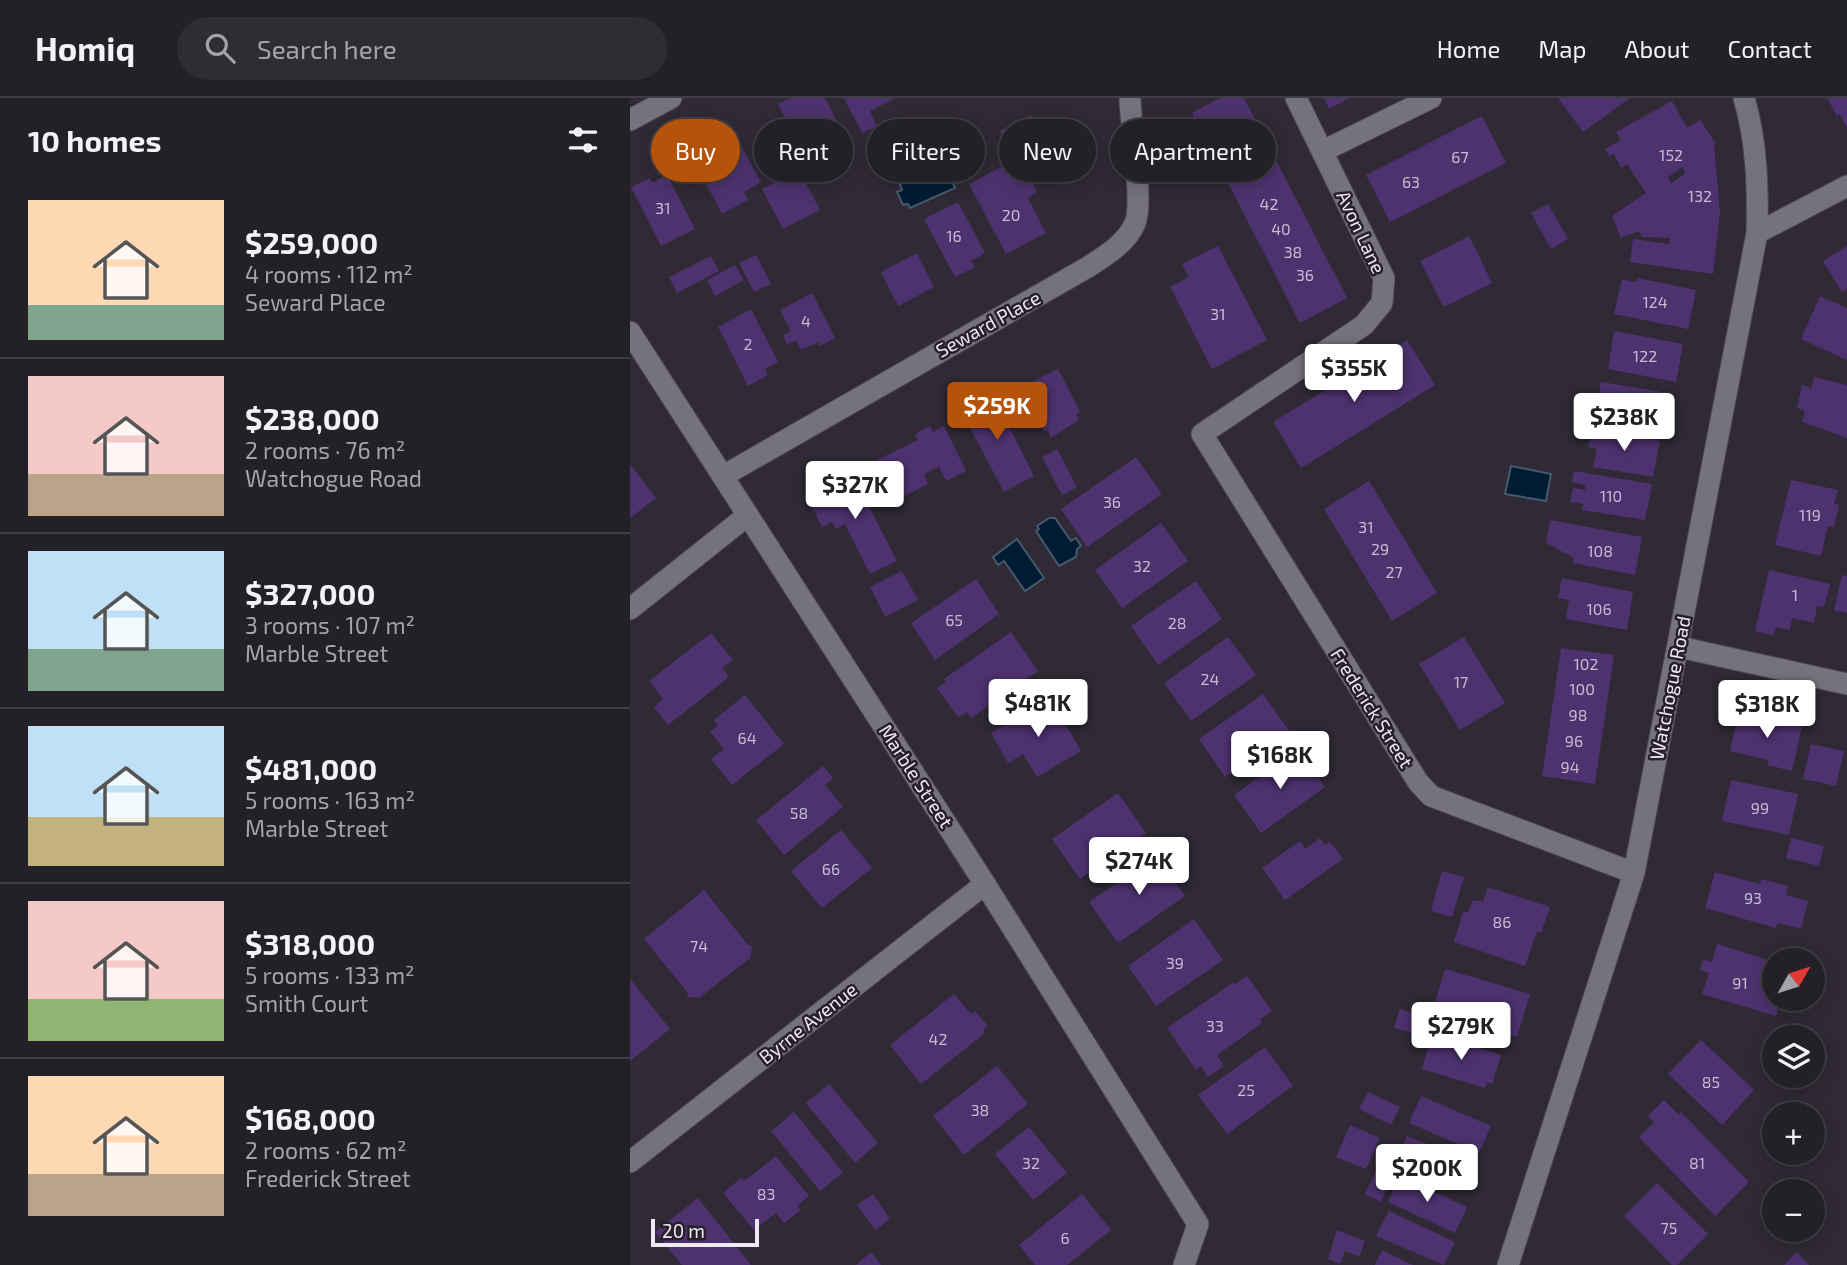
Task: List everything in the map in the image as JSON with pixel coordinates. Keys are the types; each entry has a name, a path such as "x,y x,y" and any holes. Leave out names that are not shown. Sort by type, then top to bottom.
{"street":[{"path":"630,120 671,98"},
{"name":"Seward Place","path":"723,476 1088,267 1116,248 1136,223 1137,188 1130,98"},
{"name":"Avon Lane","path":"1202,434 1364,325 1382,303 1384,278 1296,98"},
{"path":"1323,151 1431,98"},
{"name":"Watchogue Road","path":"1508,1265 1634,873 1757,233 1758,177 1751,123 1744,98"},
{"path":"1757,233 1847,186"},
{"name":"Marble Street","path":"630,332 985,884 1198,1224 1184,1265"},
{"name":"Frederick Street","path":"1202,434 1411,771 1431,796 1634,873"},
{"path":"630,610 748,515"},
{"path":"1679,647 1847,684"},
{"name":"Byrne Avenue","path":"630,1162 985,884"}],"water":[{"path":"952,182 955,188 910,208 908,204 903,205 897,192 902,190 900,184"},
{"path":"1511,466 1551,474 1546,501 1505,494"},
{"path":"1049,518 1055,518 1071,541 1076,538 1081,546 1077,549 1076,557 1059,566 1036,531 1039,529 1037,526"},
{"path":"1017,539 1044,578 1025,591 1004,561 998,565 993,557"}],"building":[{"path":"791,98 825,98 836,119 786,119 778,104"},
{"path":"844,98 895,98 870,111 874,119 867,119 867,131 862,133"},
{"path":"1220,98 1244,98 1255,119 1195,119 1192,113"},
{"path":"1324,98 1350,98 1329,109"},
{"path":"1558,98 1630,98 1583,132"},
{"path":"1827,98 1847,98 1847,128 1840,114 1837,116"},
{"path":"1672,101 1687,128 1700,120 1716,144 1720,213 1713,274 1630,262 1633,239 1669,244 1670,238 1642,237 1639,231 1621,238 1612,216 1646,193 1627,164 1621,168 1614,154 1609,156 1605,149 1621,140 1616,132","holes":["1682,167 1685,174 1671,183 1668,177"]},
{"path":"1482,116 1506,163 1390,222 1366,175"},
{"path":"740,144 754,169 754,182 761,182 744,192 748,200 722,214 705,182 740,182"},
{"path":"1276,160 1347,298 1300,323 1227,182 1276,182"},
{"path":"999,168 999,182 1032,182 1037,192 1028,198 1046,233 1006,254 969,184 985,182 985,176"},
{"path":"650,178 652,183 671,182 695,229 661,246 631,187"},
{"path":"776,182 805,182 820,210 783,229 762,189"},
{"path":"958,202 985,253 971,261 975,267 955,277 924,219"},
{"path":"1548,204 1568,239 1551,249 1531,213"},
{"path":"1469,236 1492,283 1444,307 1420,261"},
{"path":"1218,246 1267,340 1212,369 1170,287 1189,277 1182,264"},
{"path":"1847,246 1847,289 1842,292 1823,261"},
{"path":"917,253 934,287 898,306 881,272"},
{"path":"756,255 771,284 754,292 739,263"},
{"path":"711,256 719,271 677,293 669,277"},
{"path":"735,265 744,280 715,296 707,280"},
{"path":"1638,278 1696,290 1688,329 1614,314 1622,279 1636,282"},
{"path":"812,293 835,338 820,346 818,342 801,350 796,340 787,345 783,335 791,331 780,310"},
{"path":"1820,296 1847,308 1847,360 1801,339"},
{"path":"751,309 778,362 765,369 768,375 748,386 718,327"},
{"path":"1614,331 1683,344 1676,382 1608,369"},
{"path":"1407,340 1435,385 1301,468 1273,422"},
{"path":"1058,369 1080,412 1076,414 1079,420 1051,438 1048,430 1044,431 1021,387"},
{"path":"1814,377 1847,385 1847,438 1802,422 1805,411 1797,408 1802,385 1811,388"},
{"path":"1601,382 1669,393 1664,429 1605,419 1608,404 1598,402"},
{"path":"992,393 1034,476 1004,492 960,409"},
{"path":"930,426 933,432 944,426 966,471 946,481 939,467 924,474 928,484 897,500 877,460 918,440 915,434"},
{"path":"1592,429 1660,441 1653,477 1593,467 1597,449 1588,447"},
{"path":"1057,449 1077,487 1062,495 1042,457"},
{"path":"1136,457 1162,494 1087,547 1061,509"},
{"path":"630,464 656,498 630,518"},
{"path":"1574,471 1652,484 1645,520 1582,510 1583,504 1570,502 1573,488 1585,490 1586,485 1572,482"},
{"path":"851,472 897,561 870,574 845,524 836,529 832,522 822,527 811,504 829,495 824,486"},
{"path":"1791,480 1838,490 1834,504 1839,505 1834,527 1828,526 1821,556 1775,545"},
{"path":"1369,481 1437,593 1392,621 1324,509"},
{"path":"1550,520 1642,537 1635,575 1573,563 1574,558 1546,543"},
{"path":"1161,523 1188,561 1122,608 1095,570"},
{"path":"1769,570 1830,584 1824,607 1817,606 1814,623 1792,618 1790,630 1776,627 1774,635 1755,631"},
{"path":"902,571 918,600 885,617 870,587"},
{"path":"1842,575 1847,576 1847,613 1834,610"},
{"path":"1562,578 1633,592 1627,630 1566,619 1569,600 1558,598"},
{"path":"976,579 999,614 935,660 911,623"},
{"path":"1196,581 1222,619 1158,665 1131,626"},
{"path":"1011,632 1038,671 971,718 967,712 958,717 937,688 946,682 944,679"},
{"path":"711,633 733,660 722,668 729,677 668,725 654,707 663,699 649,681"},
{"path":"1228,637 1256,675 1191,721 1164,683"},
{"path":"1464,637 1505,703 1460,730 1419,664"},
{"path":"1561,648 1614,655 1595,784 1542,776"},
{"path":"1263,694 1290,732 1225,777 1199,739"},
{"path":"745,695 784,744 732,785 711,759 724,749 710,732 718,725 714,720"},
{"path":"1050,698 1081,751 1037,777 1023,754 1008,763 991,733"},
{"path":"1751,714 1802,726 1792,771 1767,765 1769,760 1730,751 1738,716 1750,719"},
{"path":"1811,744 1844,751 1836,786 1803,779"},
{"path":"1298,749 1325,787 1261,833 1234,795"},
{"path":"823,766 833,778 825,785 843,807 784,855 756,820"},
{"path":"1731,780 1798,794 1789,835 1722,821"},
{"path":"1118,793 1146,833 1080,879 1052,839"},
{"path":"841,830 872,868 822,908 791,871"},
{"path":"1320,838 1325,845 1330,842 1343,859 1285,900 1262,868 1300,841 1305,849"},
{"path":"1791,838 1824,846 1819,866 1786,858"},
{"path":"1167,852 1180,869 1171,876 1185,896 1118,943 1089,902 1157,855 1159,858"},
{"path":"1442,871 1464,877 1452,917 1431,911"},
{"path":"1715,872 1760,884 1761,879 1788,886 1786,895 1808,901 1801,929 1778,923 1776,928 1705,908"},
{"path":"1488,887 1550,907 1541,933 1537,931 1525,966 1454,942 1463,911 1468,913 1472,901 1483,901"},
{"path":"704,890 748,945 752,946 750,958 699,998 687,997 688,993 644,939"},
{"path":"1194,919 1223,960 1156,1006 1128,966"},
{"path":"1717,944 1762,958 1762,1012 1702,994 1709,973 1700,970 1703,960 1712,962"},
{"path":"1445,969 1530,994 1517,1037 1432,1012"},
{"path":"1247,976 1272,1011 1260,1019 1262,1023 1217,1055 1224,1066 1208,1077 1201,1066 1196,1070 1167,1028"},
{"path":"630,979 670,1029 630,1061"},
{"path":"954,994 971,1014 975,1011 988,1026 983,1029 985,1033 921,1084 890,1045"},
{"path":"1400,1009 1429,1018 1424,1036 1394,1028"},
{"path":"1432,1034 1501,1055 1492,1084 1487,1082 1485,1088 1422,1069"},
{"path":"1701,1040 1754,1090 1722,1125 1668,1074"},
{"path":"1265,1047 1293,1086 1227,1134 1198,1095"},
{"path":"997,1066 1028,1104 964,1155 933,1116"},
{"path":"829,1084 878,1143 855,1163 806,1103"},
{"path":"1368,1092 1400,1107 1391,1125 1359,1109"},
{"path":"1421,1096 1491,1126 1479,1153 1409,1123"},
{"path":"1664,1100 1679,1115 1681,1112 1749,1182 1715,1216 1639,1137 1654,1122 1648,1116"},
{"path":"794,1112 843,1172 820,1191 771,1131"},
{"path":"1350,1125 1380,1138 1366,1169 1336,1157"},
{"path":"1029,1127 1067,1173 1033,1200 995,1154"},
{"path":"1407,1136 1476,1163 1465,1191 1395,1163"},
{"path":"776,1156 809,1196 797,1206 801,1210 784,1223 776,1213 754,1230 723,1193 741,1178 744,1181"},
{"path":"1376,1171 1392,1178 1381,1202 1365,1194"},
{"path":"1400,1176 1467,1207 1455,1233 1388,1202"},
{"path":"1657,1183 1708,1234 1677,1265 1672,1265 1624,1216"},
{"path":"873,1194 890,1219 875,1230 857,1205"},
{"path":"1082,1194 1111,1230 1067,1265 1035,1265 1019,1245"},
{"path":"698,1198 751,1265 682,1265 655,1232"},
{"path":"1389,1211 1455,1242 1444,1265 1376,1236"},
{"path":"1337,1230 1365,1241 1359,1257 1345,1251 1340,1264 1328,1259"},
{"path":"1382,1250 1413,1265 1375,1265"},
{"path":"871,1252 881,1265 856,1265"},
{"path":"1797,1252 1809,1265 1784,1265"}]}
